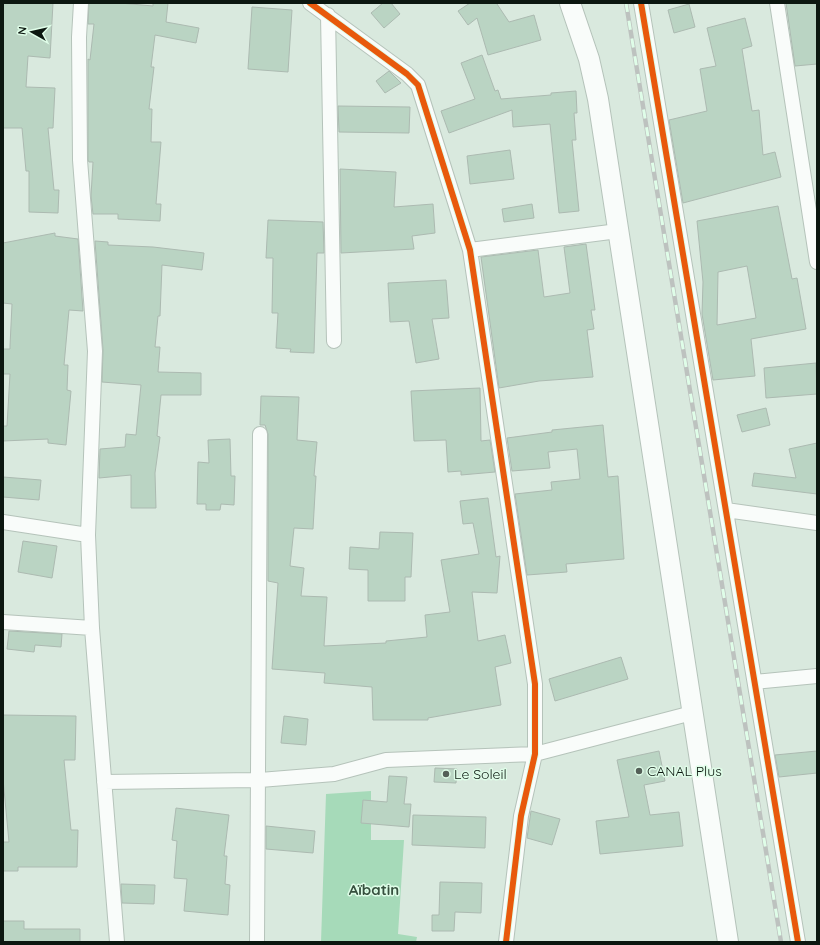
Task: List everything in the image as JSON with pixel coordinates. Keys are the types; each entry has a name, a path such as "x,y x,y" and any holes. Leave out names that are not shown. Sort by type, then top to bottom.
{"main road":[{"path":"570,3 589,59 598,99 728,942"}],"street":[{"path":"81,3 79,37 80,160 95,351 88,535 92,628 117,942"},
{"path":"310,3 407,74 418,85 470,250 535,684 535,754 521,816 506,942"},
{"path":"641,3 798,942"},
{"path":"776,3 813,215 817,262"},
{"path":"328,16 334,341"},
{"path":"470,250 618,231"},
{"path":"257,942 260,780 260,434"},
{"path":"726,510 817,523"},
{"path":"3,522 88,535"},
{"path":"3,622 92,628"},
{"path":"755,682 817,676"},
{"path":"104,782 260,780 334,774 386,760 535,754 692,713"}],"green space":[{"path":"371,791 371,840 404,840 398,934 417,937 416,942 321,942 326,794"}],"building":[{"path":"3,3 53,3 50,58 28,56 26,87 55,88 53,128 48,128 54,190 59,190 58,213 29,212 29,171 26,171 22,128 3,128"},
{"path":"89,3 120,3 153,6 153,3 168,3 166,22 199,28 196,43 155,35 151,67 154,67 149,109 152,109 151,142 161,142 156,204 161,204 160,221 118,219 118,214 93,214 91,196 93,162 89,162 88,160 88,59 90,60 94,24 88,24"},
{"path":"383,3 391,3 400,14 384,28 371,13"},
{"path":"470,3 498,3 497,4 509,22 534,15 541,40 488,55 477,18 468,25 458,11"},
{"path":"786,3 817,3 817,64 795,66"},
{"path":"689,4 695,27 674,33 668,10"},
{"path":"252,7 292,10 288,72 248,69"},
{"path":"745,18 752,46 742,49 752,111 759,110 763,155 775,152 781,177 683,203 669,120 707,111 700,69 716,66 707,28"},
{"path":"482,55 495,91 498,90 501,99 551,95 551,93 576,91 577,113 574,113 576,140 572,140 579,211 559,213 550,124 513,127 512,110 449,133 441,111 475,99 461,63"},
{"path":"389,71 401,83 385,93 376,81"},
{"path":"338,106 410,107 409,133 339,132"},
{"path":"510,150 514,179 470,184 467,156"},
{"path":"340,169 396,172 394,207 433,204 435,233 412,236 414,249 341,253"},
{"path":"532,204 534,218 504,222 502,209"},
{"path":"778,206 792,279 797,278 806,329 751,339 755,376 713,380 702,314 703,282 697,221","holes":["747,266 756,318 717,325 718,272"]},
{"path":"268,220 323,222 324,253 317,253 314,353 290,352 291,349 276,348 278,313 272,313 273,258 266,258"},
{"path":"55,233 55,236 78,239 83,311 69,310 64,365 68,365 67,390 71,391 66,445 48,443 48,439 3,441 3,426 7,426 10,374 3,374 3,349 10,349 12,304 3,303 3,243"},
{"path":"95,241 108,242 108,245 153,247 204,253 202,270 162,265 160,316 158,316 155,347 160,347 158,372 201,373 201,395 161,395 157,436 160,437 155,473 156,508 131,508 131,475 99,478 100,449 125,447 126,434 136,435 141,385 102,382 103,350"},
{"path":"586,244 595,310 591,310 594,329 587,330 593,377 539,381 499,388 481,257 538,250 544,297 570,293 564,247"},
{"path":"446,280 449,318 432,319 439,359 416,363 409,321 390,322 388,283"},
{"path":"816,363 817,394 766,398 764,368"},
{"path":"480,388 481,441 490,440 495,472 461,475 461,471 448,472 446,440 414,441 411,391"},
{"path":"261,396 299,397 297,440 317,442 314,476 316,476 313,529 294,528 290,566 304,568 301,596 327,597 324,646 386,643 386,641 427,637 425,615 450,612 441,560 479,554 473,523 463,524 460,501 488,498 496,557 500,556 497,593 472,592 478,641 505,635 511,663 495,667 501,705 428,718 428,720 373,720 372,687 324,683 325,673 272,669 278,583 268,581 268,434 265,425 260,425"},
{"path":"766,408 770,425 742,432 737,415"},
{"path":"603,425 608,477 618,476 624,559 566,564 567,572 527,575 515,494 552,490 551,482 580,479 577,449 548,452 550,468 512,471 507,438 552,432 552,430"},
{"path":"230,439 231,476 235,476 234,505 221,504 220,510 206,510 206,504 197,504 198,462 209,463 208,440"},
{"path":"817,443 817,494 752,486 754,473 796,478 789,449"},
{"path":"3,477 41,480 39,500 3,497"},
{"path":"380,532 413,533 411,577 405,577 405,601 368,601 368,570 349,569 350,547 379,549"},
{"path":"23,541 57,546 52,578 18,572"},
{"path":"9,631 62,634 61,647 35,645 34,652 7,649"},
{"path":"621,657 628,679 555,701 549,679"},
{"path":"3,715 76,716 75,760 64,760 71,830 78,830 77,867 18,867 18,871 3,871 3,842 9,842 3,779"},
{"path":"284,716 308,719 306,745 281,743"},
{"path":"659,751 665,781 644,785 650,815 679,812 683,846 600,854 596,821 629,817 617,760"},
{"path":"817,751 817,773 779,777 775,755"},
{"path":"435,768 457,769 456,783 434,782"},
{"path":"389,776 407,777 404,804 411,804 409,827 361,823 363,800 387,802"},
{"path":"176,808 229,815 224,856 227,856 225,884 230,885 228,915 184,911 187,879 174,878 177,841 172,840"},
{"path":"531,811 560,819 552,845 527,838"},
{"path":"413,815 486,817 485,848 412,845"},
{"path":"266,826 315,831 313,853 266,849"},
{"path":"440,882 482,883 481,913 455,912 454,931 432,931 432,915 439,915"},
{"path":"121,884 155,885 154,904 122,903"},
{"path":"3,921 24,921 24,929 80,929 80,942 3,942"}],"railway":[{"path":"626,3 781,942"}],"cycle path":[{"path":"310,3 407,74 418,85 470,250 535,684 535,754 521,816 506,942"},
{"path":"641,3 798,942"}],"place":[{"name":"CANAL Plus","path":"639,771"},
{"name":"Le Soleil","path":"446,774"}],"district":[{"name":"Aïbatin","path":"374,890"}]}
